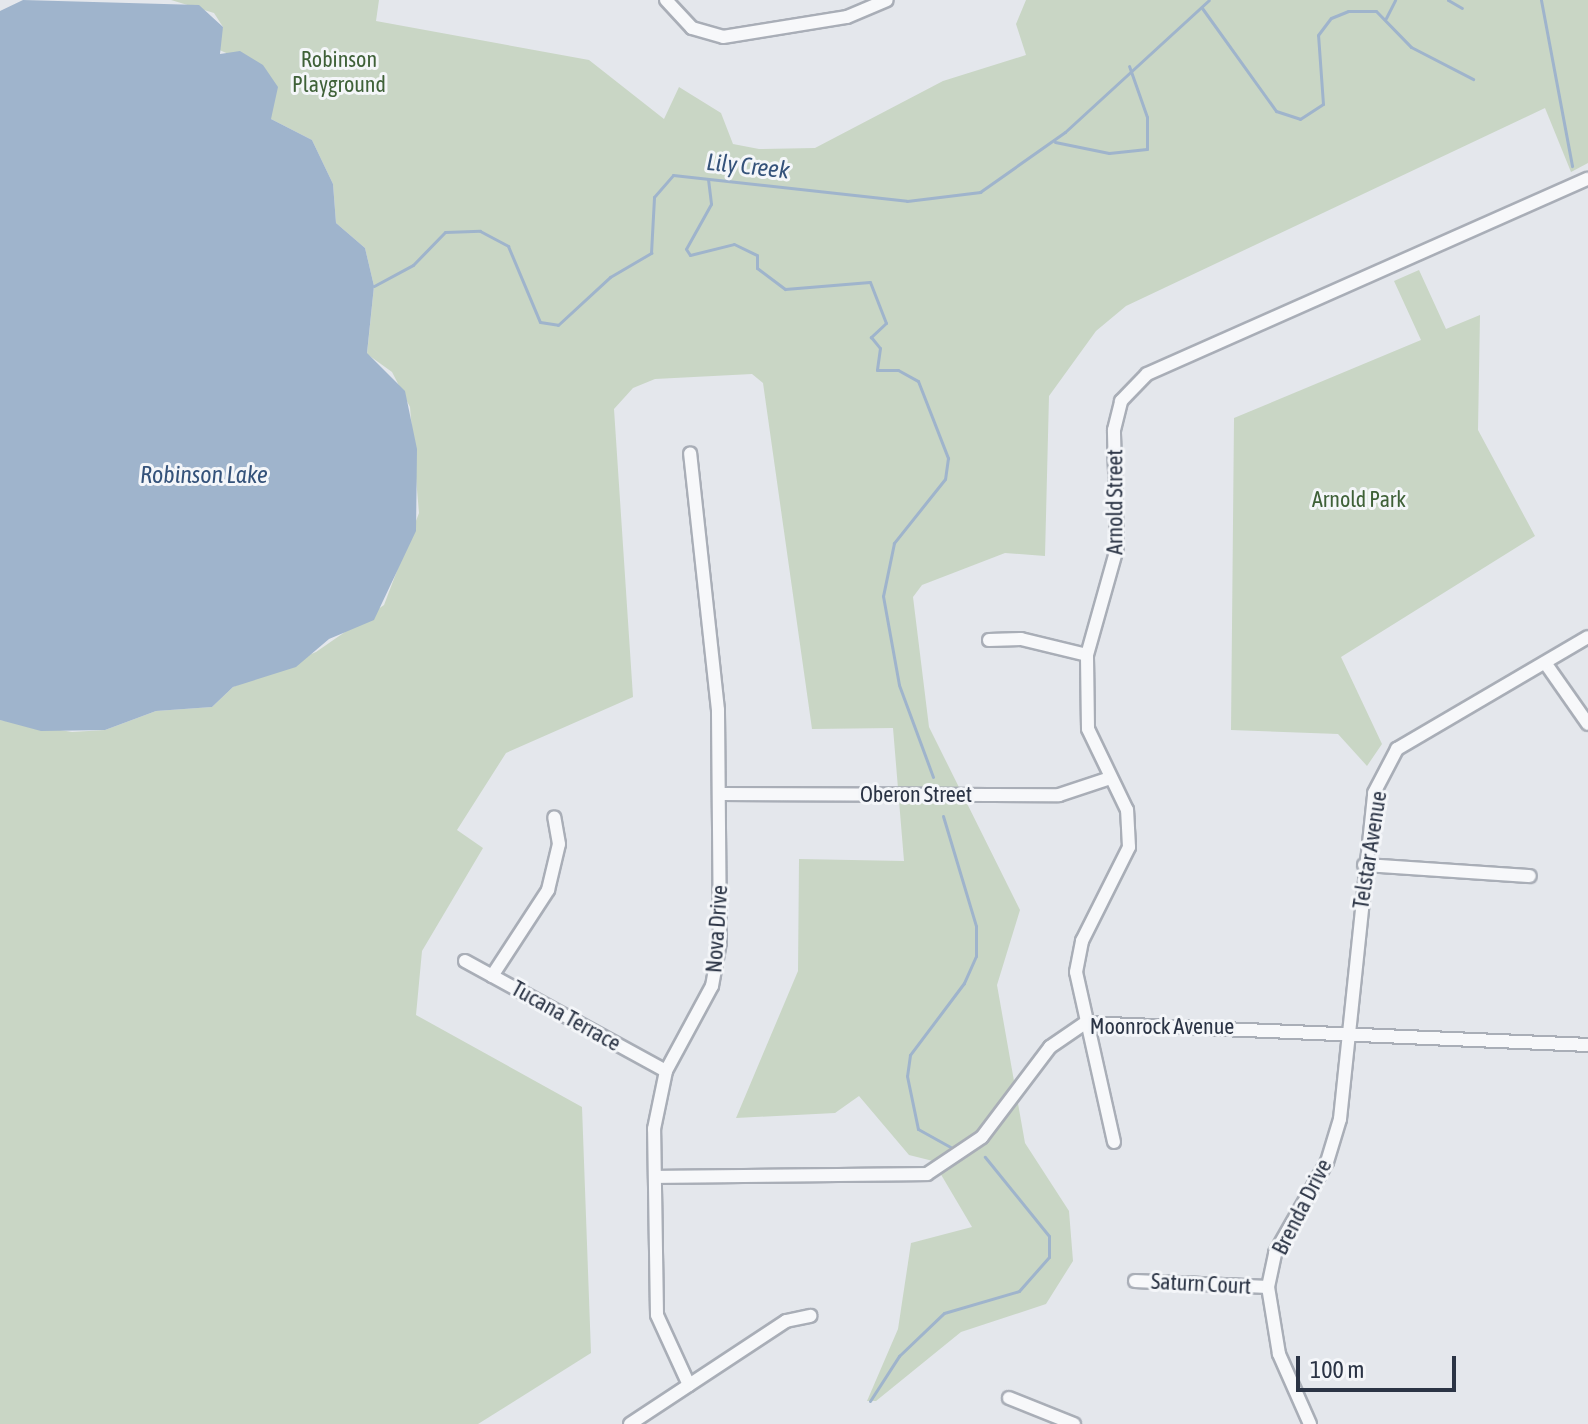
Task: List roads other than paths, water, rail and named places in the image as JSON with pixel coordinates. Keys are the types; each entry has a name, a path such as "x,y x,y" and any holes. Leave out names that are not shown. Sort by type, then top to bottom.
{"street":[{"path":"666,0 692,28 723,37 847,17 887,0"},
{"name":"Arnold Street","path":"1114,1142 1076,972 1082,941 1129,847 1127,810 1088,729 1087,655 1116,560 1115,420 1137,382 1588,179"},
{"name":"Nova Drive","path":"689,1385 659,1328 655,1112 666,1071 717,965 720,794 690,454"},
{"name":"Telstar Avenue","path":"1348,1031 1374,793 1397,749 1588,637"},
{"path":"989,640 1021,639 1087,655"},
{"path":"1546,664 1588,724"},
{"name":"Oberon Street","path":"720,794 1059,795 1110,778"},
{"path":"492,976 548,890 559,844 554,817"},
{"path":"1364,865 1530,876"},
{"name":"Tucana Terrace","path":"465,961 666,1071"},
{"name":"Moonrock Avenue","path":"655,1177 927,1174 982,1137 1042,1056 1085,1023 1348,1031 1588,1045"},
{"name":"Brenda Drive","path":"1310,1424 1279,1354 1268,1287 1275,1253 1327,1162 1340,1119 1348,1031"},
{"name":"Saturn Court","path":"1135,1281 1268,1287"},
{"path":"630,1424 786,1321 810,1316"},
{"path":"1009,1398 1074,1424"}],"water":[{"name":"Robinson Lake","path":"23,0 199,5 223,27 220,54 240,51 263,65 278,87 271,119 312,140 333,184 336,223 365,248 374,286 367,353 405,391 417,449 416,531 374,620 329,639 296,667 233,687 212,707 156,711 105,730 41,731 0,720 0,11"}],"waterway":[{"name":"Lily Creek","path":"374,286 413,265 445,232 480,231 508,246 540,322 558,325 610,277 651,253 654,197 673,175 907,201 980,192 1065,132 1209,0"},
{"path":"1386,18 1395,0"},
{"path":"1448,0 1462,8"},
{"path":"1541,0 1572,166"},
{"path":"1202,8 1276,111 1300,119 1323,104 1318,35 1331,18 1348,11 1376,11 1411,47 1473,79"},
{"path":"1055,142 1109,153 1147,149 1147,117 1129,66"},
{"path":"708,179 711,204 686,249 690,255 734,244 757,255 757,268 785,289 870,282 886,323 871,337 880,348 877,370 898,370 918,381 948,458 945,479 894,543 883,596 899,685 933,777"},
{"path":"943,816 976,926 976,956 964,983 910,1055 907,1076 918,1129 950,1147"},
{"path":"870,1401 899,1356 944,1313 1019,1291 1049,1257 1049,1236 985,1157"}],"park label":[{"name":"Robinson Playground","path":"339,72"},
{"name":"Arnold Park","path":"1359,500"}]}
